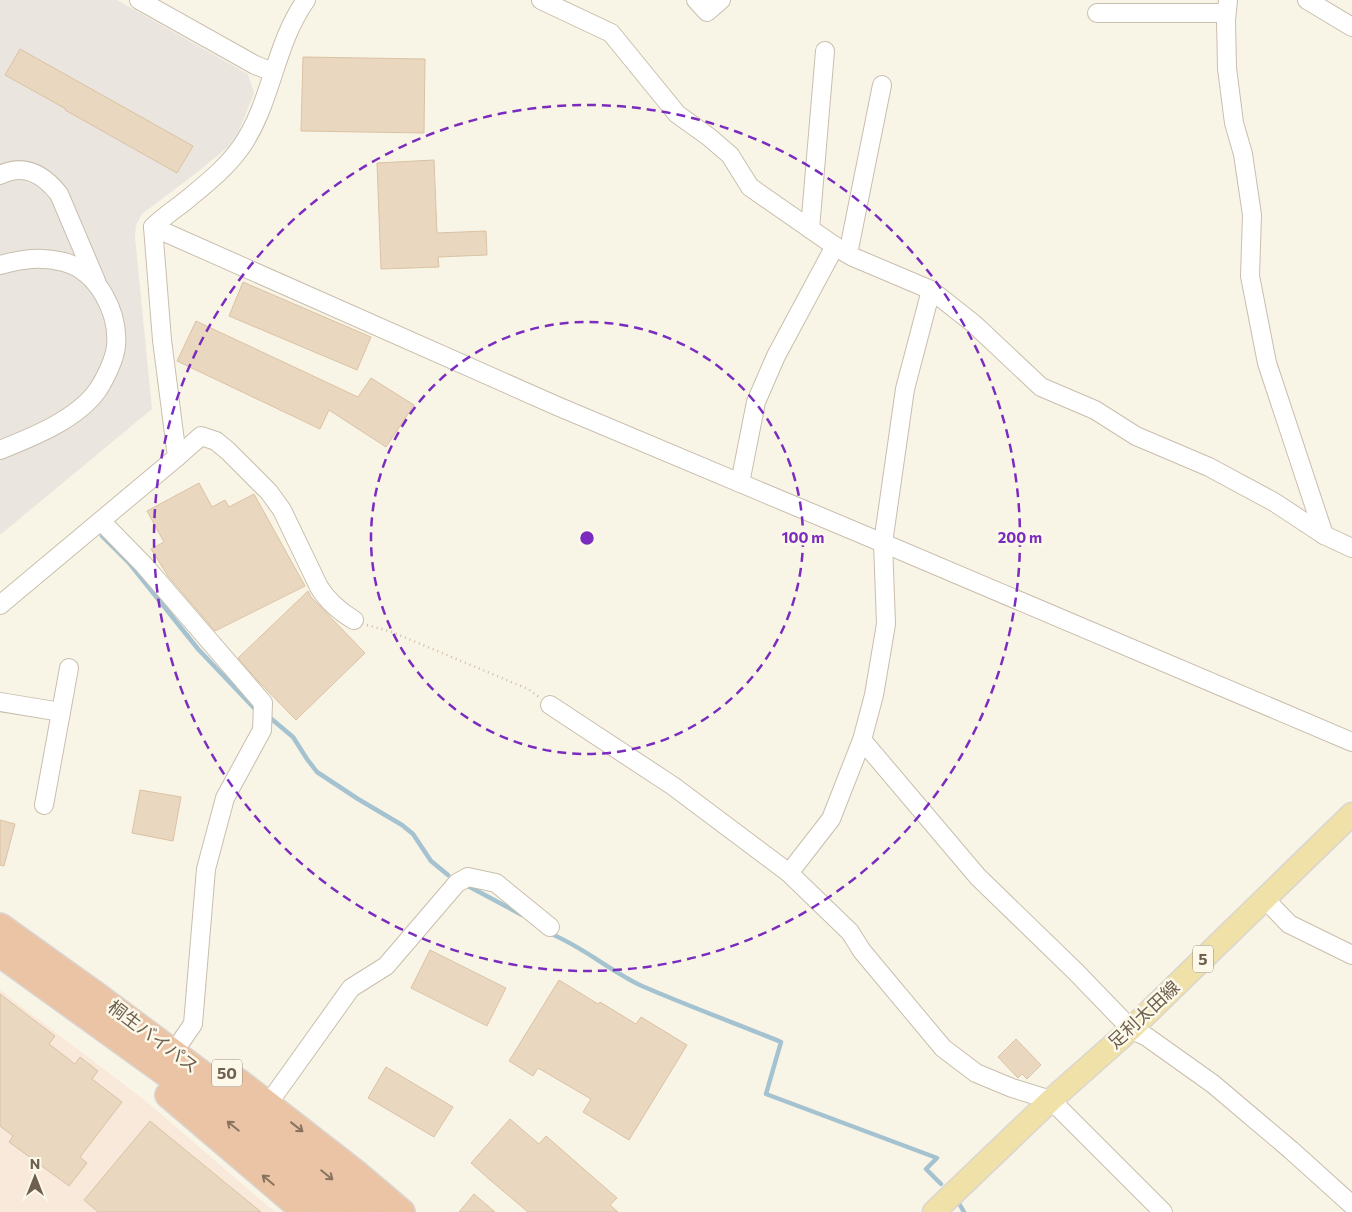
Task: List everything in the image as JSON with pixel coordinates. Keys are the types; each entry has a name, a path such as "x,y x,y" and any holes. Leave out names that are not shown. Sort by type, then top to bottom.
{"highway":[{"name":"桐生バイパス","path":"0,926 200,1072 371,1212"},
{"name":"50","path":"0,954 63,1012 152,1082 305,1212"},
{"name":"桐生バイパス","path":"0,954 186,1088 339,1212"},
{"name":"50","path":"39,954 106,986 182,1040 356,1172 402,1212"}],"main road":[{"name":"足利太田線","path":"934,1212 1051,1100 1131,1029 1352,814"}],"street":[{"path":"139,0 255,65 273,72"},
{"path":"176,457 162,340 153,227 164,216 188,199 229,161 241,146 257,117 284,41 306,0"},
{"path":"542,0 611,33 677,114 730,155 750,187 842,250 931,290 974,324 1041,387 1095,410 1136,436 1209,467 1274,502 1324,535 1352,548"},
{"path":"696,0 707,12 721,0"},
{"path":"1307,0 1352,27"},
{"path":"1097,13 1227,6 1228,77 1234,123 1243,154 1252,215 1250,276 1267,363 1324,535"},
{"path":"810,229 825,51"},
{"path":"740,483 756,402 776,356 842,250 882,85"},
{"path":"0,175 22,170 37,173 50,182 59,194 97,283 107,301 116,326 116,348 109,369 96,392 80,409 63,420 29,439 0,450"},
{"path":"153,227 557,406 1352,742"},
{"path":"3,260 33,258 65,262 83,271 97,283"},
{"path":"789,873 831,819 862,740 874,695 886,624 883,543 905,389 931,290"},
{"path":"0,604 201,436 216,441 269,492 282,510 326,598 338,610 354,620"},
{"path":"100,521 144,565 263,703 262,730 224,798 206,869 193,1024 182,1040"},
{"path":"44,805 69,668"},
{"path":"0,702 61,712"},
{"path":"550,705 673,786 789,873 850,932 862,952 943,1048 976,1073 1012,1088 1051,1100 1163,1212"},
{"path":"862,740 978,877 1076,972 1131,1029 1147,1037 1213,1084 1352,1205"},
{"path":"268,1104 351,988 386,966 456,884 468,876 496,883 550,927"},
{"path":"1264,899 1289,924 1352,955"}],"path":[{"path":"354,620 392,632 528,689 550,705"}],"shaded area":[{"path":"0,0 117,0 248,74 254,93 238,133 228,147 142,214 136,225 135,237 152,409 0,535"},
{"path":"0,990 147,1102 275,1212 0,1212"}],"building":[{"path":"20,49 193,146 177,173 5,75"},
{"path":"303,57 425,59 424,133 301,131"},
{"path":"434,160 437,233 486,231 487,255 438,257 439,267 381,269 377,163"},
{"path":"243,282 371,337 357,370 229,316"},
{"path":"196,321 358,397 371,378 414,405 386,447 329,410 320,429 177,361"},
{"path":"199,483 212,507 225,500 229,507 254,494 305,586 215,631 168,576 151,549 164,542 147,511"},
{"path":"308,591 311,597 365,653 296,720 238,658"},
{"path":"140,790 181,797 173,841 132,833"},
{"path":"0,820 15,824 4,866 0,865"},
{"path":"430,950 506,988 487,1026 411,988"},
{"path":"559,980 636,1024 641,1017 687,1045 629,1140 583,1112 591,1099 538,1068 533,1076 509,1061"},
{"path":"0,994 55,1036 49,1044 75,1064 80,1057 98,1071 92,1079 122,1102 80,1157 87,1163 69,1186 9,1142 13,1136 0,1126"},
{"path":"1016,1039 1041,1065 1027,1079 1022,1074 1018,1078 998,1057"},
{"path":"386,1067 453,1107 434,1137 368,1098"},
{"path":"510,1119 539,1144 546,1136 617,1198 610,1205 618,1212 528,1212 490,1180 471,1163"},
{"path":"150,1121 261,1212 98,1212 84,1200"},
{"path":"474,1194 495,1212 459,1212"}],"waterway":[{"path":"102,536 130,564 198,649 255,709"},
{"path":"268,716 293,737 317,772 402,825 413,834 431,861 448,875"},
{"path":"468,886 522,915"},
{"path":"549,933 561,938 642,986 781,1042 766,1094 937,1158 926,1169 941,1184"},
{"path":"960,1205 964,1212"}]}
